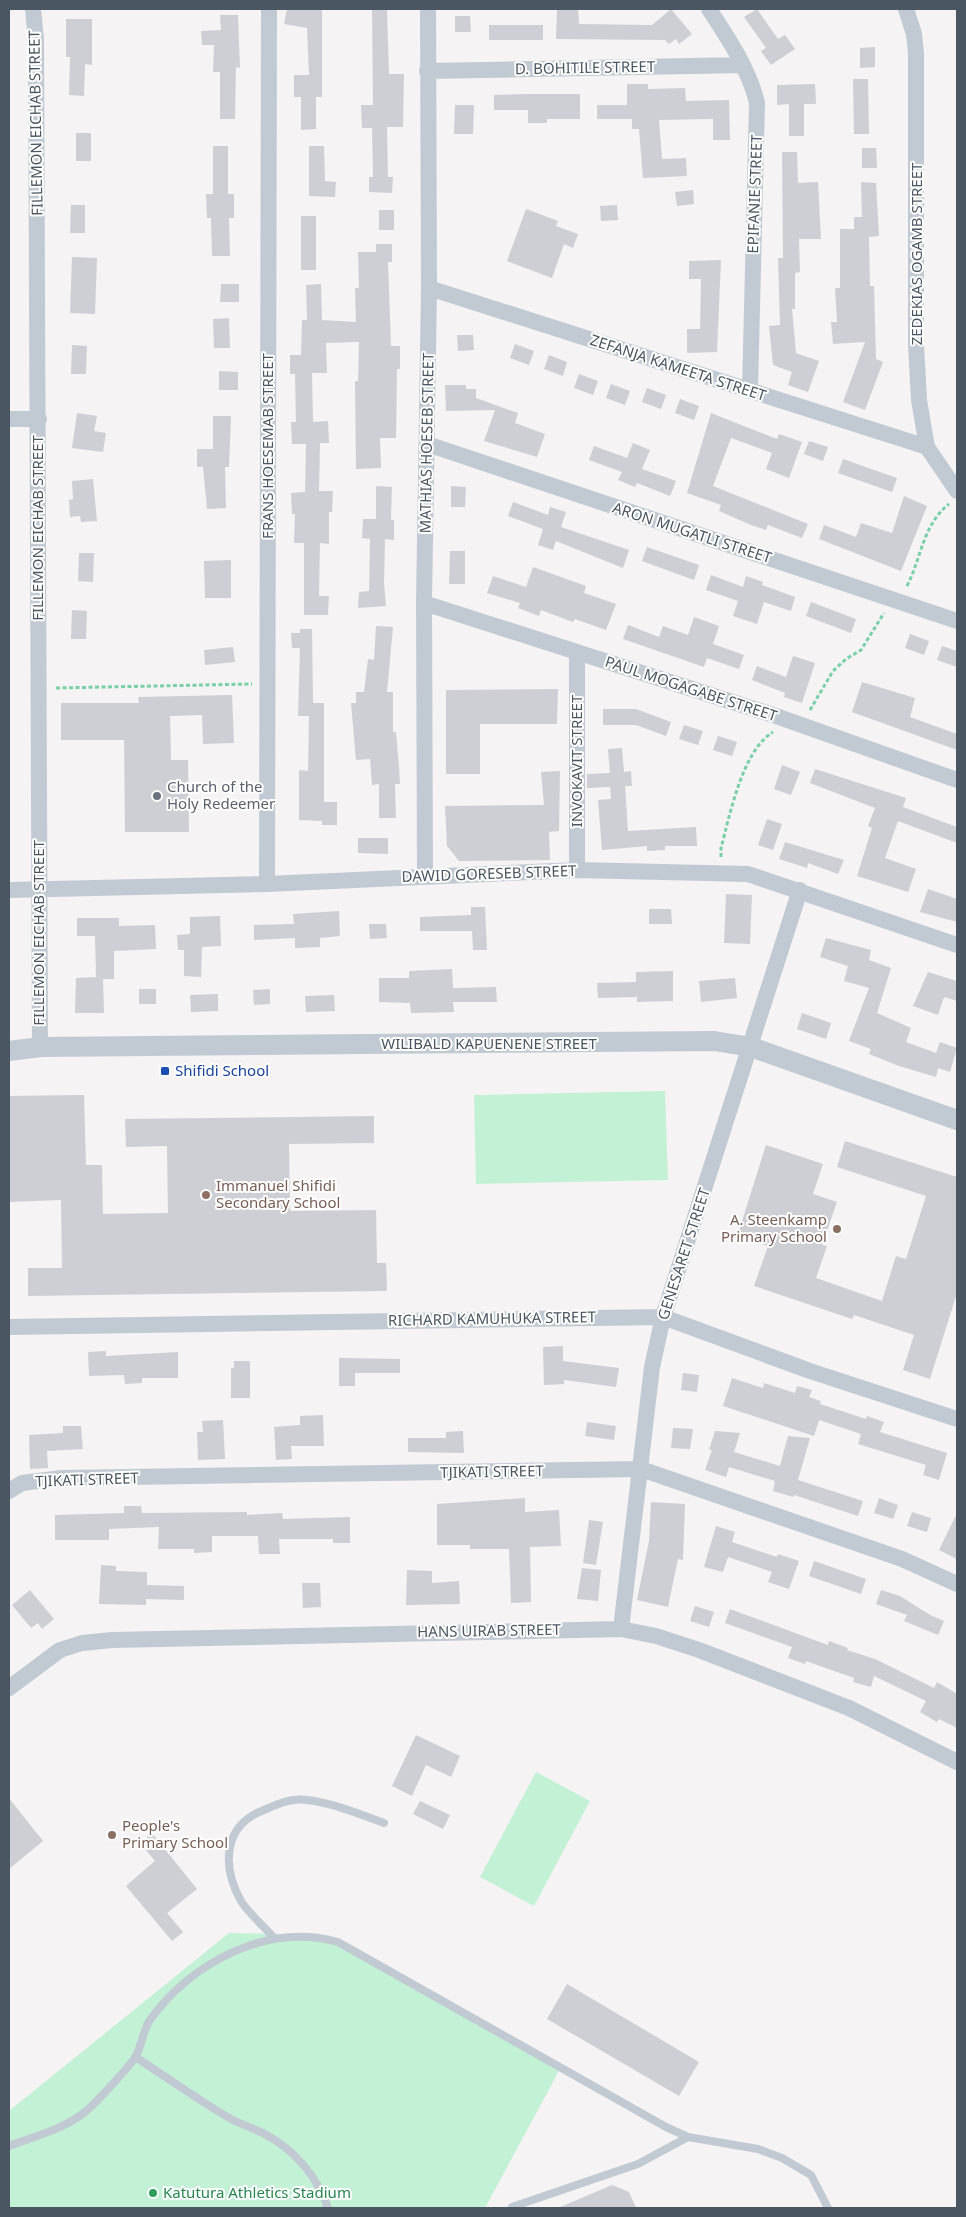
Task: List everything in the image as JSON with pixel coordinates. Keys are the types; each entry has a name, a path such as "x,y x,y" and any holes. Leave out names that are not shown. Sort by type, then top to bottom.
{"street":[{"name":"FILLEMON EICHAB STREET","path":"33,9 36,40 39,419 38,889 40,1047"},
{"name":"FRANS HOESEMAB STREET","path":"267,884 268,9"},
{"name":"MATHIAS HOESEB STREET","path":"425,876 424,603 429,288 428,9"},
{"name":"EPIFANIE STREET","path":"709,9 743,65 754,89 758,115 750,391"},
{"name":"ZEDEKIAS OGAMB STREET","path":"906,9 914,34 916,53 916,344 919,400 927,448 954,496"},
{"name":"D. BOHITILE STREET","path":"427,71 743,65"},
{"name":"ZEFANJA KAMEETA STREET","path":"429,288 927,448"},
{"path":"9,419 39,419"},
{"name":"ARON MUGATLI STREET","path":"427,444 957,621"},
{"name":"PAUL MOGAGABE STREET","path":"424,603 794,722 957,780"},
{"name":"INVOKAVIT STREET","path":"577,652 577,870"},
{"name":"DAWID GORESEB STREET","path":"9,890 267,884 577,870 748,874 800,890 957,945"},
{"name":"GENESARET STREET","path":"621,1629 652,1366 663,1317 800,890"},
{"name":"WILIBALD KAPUENENE STREET","path":"9,1051 40,1047 714,1041 751,1047 957,1120"},
{"name":"RICHARD KAMUHUKA STREET","path":"9,1327 663,1317 810,1371 957,1419"},
{"name":"TJIKATI STREET","path":"9,1491 22,1483 62,1478 641,1469 902,1559 957,1584"},
{"name":"HANS UIRAB STREET","path":"9,1688 60,1650 82,1643 112,1640 621,1629 656,1636 700,1650 849,1708 957,1762"}],"lane":[{"path":"274,1938 241,1901 228,1866 229,1846 236,1830 254,1815 282,1802 305,1799 344,1808 384,1823"},
{"path":"9,2146 44,2135 85,2112 135,2057 148,2022 175,1989 209,1964 274,1938 321,1937 338,1942 688,2137 758,2149 782,2158 811,2176 828,2208"},
{"path":"135,2057 232,2119 263,2133 280,2144 312,2174 322,2191 328,2208"},
{"path":"512,2207 638,2164 688,2137"}],"path":[{"path":"722,873 721,848 725,831 751,757 763,738 794,722 810,709 833,671 846,659 861,650 881,617 907,587 915,570 929,527 954,496"},
{"path":"38,688 268,684"}],"green space":[{"path":"665,1091 668,1180 476,1184 474,1095"},
{"path":"536,1772 590,1801 534,1906 480,1877"},
{"path":"229,1933 320,1935 560,2069 485,2208 9,2208 9,2111"}],"building":[{"path":"287,9 322,9 322,97 316,97 316,129 301,130 301,97 294,97 294,75 309,75 307,28 284,24"},
{"path":"372,9 387,9 389,74 404,74 403,127 387,127 388,177 393,177 392,193 369,192 369,177 373,177 372,128 362,128 361,105 373,105"},
{"path":"557,9 578,9 579,24 652,25 671,9 692,34 679,44 676,39 669,44 665,40 556,39"},
{"path":"757,9 778,39 785,35 795,49 771,65 761,51 766,48 744,17"},
{"path":"220,15 238,15 240,68 236,67 235,119 220,119 220,72 213,72 214,45 202,45 201,31 221,30"},
{"path":"455,16 470,16 471,32 455,32"},
{"path":"66,19 92,19 92,65 85,64 84,96 69,95 70,57 66,57"},
{"path":"489,25 543,25 543,40 489,40"},
{"path":"875,47 875,67 860,68 860,48"},
{"path":"853,79 868,79 869,134 854,134"},
{"path":"627,84 648,84 648,89 685,88 686,101 729,100 730,140 713,140 713,119 659,120 662,159 686,158 687,176 643,178 639,129 632,129 632,119 597,119 597,105 627,105"},
{"path":"815,84 816,104 804,104 804,136 789,136 789,104 777,105 777,85"},
{"path":"580,94 580,119 547,119 547,123 528,123 528,110 494,110 494,95"},
{"path":"455,105 474,105 473,134 454,134"},
{"path":"76,133 91,133 91,161 76,161"},
{"path":"213,146 228,146 228,194 234,194 234,218 229,218 230,256 212,256 211,218 207,218 206,194 213,194"},
{"path":"309,146 324,146 325,181 336,182 335,197 309,196"},
{"path":"862,148 876,148 877,168 862,168"},
{"path":"782,152 797,152 798,183 818,182 821,239 799,239 800,272 795,273 795,309 792,309 796,353 819,361 808,392 788,385 792,372 773,365 769,326 780,325 778,258 783,258"},
{"path":"861,182 876,183 879,236 869,237 870,286 874,286 876,359 883,362 865,410 843,402 865,342 833,344 831,322 837,322 835,288 840,288 840,229 854,229 854,217 862,217"},
{"path":"693,190 694,204 677,206 675,192"},
{"path":"71,205 85,205 85,233 70,233"},
{"path":"617,205 618,220 601,221 600,206"},
{"path":"526,209 558,221 556,226 578,234 573,248 564,244 552,278 507,261"},
{"path":"379,210 394,210 394,230 379,230"},
{"path":"301,216 316,216 316,270 301,270"},
{"path":"376,244 392,244 392,262 388,262 391,346 400,346 400,369 397,369 396,438 380,438 381,468 356,469 355,381 358,381 359,342 326,343 327,373 312,373 313,422 328,421 329,443 320,443 319,491 333,491 332,512 329,512 329,544 320,543 319,596 329,596 328,615 304,615 304,543 294,543 295,514 292,514 291,493 305,492 306,444 292,444 291,422 296,422 295,374 290,374 290,355 301,355 302,320 307,320 306,285 321,284 322,320 356,322 355,288 359,288 358,252 376,252"},
{"path":"72,257 97,258 95,314 70,313"},
{"path":"721,260 717,352 687,353 687,329 700,329 701,279 689,279 689,261"},
{"path":"221,284 239,284 239,302 220,302"},
{"path":"229,318 230,348 214,348 213,319"},
{"path":"457,335 473,335 474,350 458,351"},
{"path":"515,344 534,351 529,365 510,358"},
{"path":"72,345 87,346 86,374 71,374"},
{"path":"549,355 567,362 563,376 544,369"},
{"path":"219,371 238,372 238,390 219,390"},
{"path":"579,374 598,381 593,395 574,388"},
{"path":"611,384 630,391 625,405 606,398"},
{"path":"445,385 466,385 466,389 476,389 476,398 518,413 515,423 545,434 537,457 484,441 495,410 446,411"},
{"path":"647,388 666,395 661,409 642,402"},
{"path":"680,399 699,406 694,420 675,413"},
{"path":"77,413 97,416 94,431 106,433 103,452 72,448"},
{"path":"711,413 777,439 779,434 802,442 789,478 766,469 772,453 731,438 713,486 808,524 802,538 768,525 766,530 751,525 719,511 721,505 687,493"},
{"path":"213,416 231,416 229,467 225,467 226,508 207,509 203,467 197,467 197,449 213,449"},
{"path":"809,441 828,447 823,461 804,454"},
{"path":"633,443 650,450 642,469 676,481 670,496 637,483 635,487 618,480 622,472 589,460 594,446 627,458"},
{"path":"843,459 897,478 892,492 838,473"},
{"path":"93,479 97,521 81,522 80,516 70,517 69,500 73,499 72,481"},
{"path":"376,486 392,487 391,520 394,520 394,540 385,539 384,583 386,606 358,608 359,592 369,591 370,539 362,538 363,519 376,519"},
{"path":"451,486 466,487 465,507 451,507"},
{"path":"904,496 927,506 901,571 819,539 824,525 856,537 861,523 892,533"},
{"path":"513,502 548,515 550,507 566,512 561,527 629,550 623,568 556,541 553,550 538,545 543,529 508,516"},
{"path":"647,547 699,565 694,580 642,561"},
{"path":"450,551 465,551 465,584 449,584"},
{"path":"79,553 94,553 93,582 78,581"},
{"path":"231,560 231,598 205,598 204,561"},
{"path":"533,567 586,586 584,593 616,604 606,630 575,619 573,622 541,610 539,616 518,608 520,603 487,593 493,576 526,587"},
{"path":"711,575 743,587 746,576 763,582 762,585 795,597 791,611 764,602 757,624 733,616 738,601 706,590"},
{"path":"811,602 856,619 851,633 806,616"},
{"path":"72,610 87,611 86,639 71,639"},
{"path":"694,617 719,626 713,644 744,655 739,669 707,658 704,667 623,639 628,625 659,637 663,626 688,635"},
{"path":"376,626 393,627 387,692 393,692 393,732 396,732 399,767 400,784 395,784 396,818 379,818 379,784 372,785 370,759 356,760 351,703 356,703 356,692 364,692 368,659 374,660"},
{"path":"300,629 312,629 313,703 324,703 324,802 337,802 337,825 322,825 322,821 299,820 299,770 308,771 309,716 298,716 300,648 292,648 291,633 300,633"},
{"path":"910,634 929,641 924,655 905,648"},
{"path":"942,646 957,651 957,667 937,660"},
{"path":"233,647 235,662 205,665 204,650"},
{"path":"793,656 815,663 802,703 784,697 785,693 752,680 757,666 786,677"},
{"path":"862,682 915,698 910,717 957,734 957,750 852,712"},
{"path":"558,689 557,724 480,724 480,774 446,774 446,690"},
{"path":"232,695 234,743 203,744 202,715 170,716 171,760 188,760 189,832 125,832 124,740 61,740 61,703 139,703 138,697"},
{"path":"603,709 636,709 671,722 666,736 636,725 603,725"},
{"path":"684,725 703,731 698,745 679,739"},
{"path":"718,736 737,742 732,756 713,750"},
{"path":"622,748 624,772 631,771 632,786 625,786 628,831 696,827 697,846 665,846 665,850 647,851 647,846 602,850 598,800 611,799 610,787 587,788 587,774 610,773 608,749"},
{"path":"782,765 800,772 791,795 774,789"},
{"path":"815,769 906,798 903,807 957,827 957,843 898,821 885,858 916,869 908,892 857,876 872,828 868,826 875,808 810,783"},
{"path":"560,771 559,831 549,832 550,860 459,861 447,846 445,806 544,805 541,772"},
{"path":"767,819 782,824 773,850 758,845"},
{"path":"358,838 388,838 388,854 358,853"},
{"path":"785,842 844,860 838,874 808,863 807,868 779,859"},
{"path":"928,889 957,899 957,922 920,912"},
{"path":"726,894 752,895 750,944 724,943"},
{"path":"471,907 485,907 487,950 473,950 472,931 420,931 420,917 471,915"},
{"path":"649,909 671,909 672,924 649,924"},
{"path":"339,911 340,936 320,938 320,947 295,948 295,938 254,940 254,925 294,924 293,914"},
{"path":"220,916 221,946 202,947 201,977 184,976 184,950 178,950 177,935 190,934 190,917"},
{"path":"77,918 119,918 119,926 155,925 156,949 114,951 114,979 103,979 104,1013 75,1013 76,978 96,977 95,936 77,936"},
{"path":"369,924 386,924 387,938 370,939"},
{"path":"826,938 871,950 869,960 891,968 877,1013 911,1028 906,1042 936,1053 940,1042 957,1048 950,1072 938,1068 936,1077 899,1066 869,1054 871,1049 849,1041 869,988 844,981 848,966 820,957"},
{"path":"452,969 453,988 496,987 497,1002 453,1002 454,1012 411,1013 410,1003 379,1002 379,978 409,978 409,971"},
{"path":"673,971 673,1001 637,1002 637,997 598,998 597,983 636,982 636,972"},
{"path":"928,972 957,981 957,1001 944,997 938,1015 913,1006"},
{"path":"735,978 737,998 701,1002 699,981"},
{"path":"139,989 156,989 156,1004 139,1004"},
{"path":"270,989 270,1004 254,1005 253,990"},
{"path":"218,994 218,1011 191,1012 190,995"},
{"path":"334,995 335,1011 306,1012 305,996"},
{"path":"802,1013 831,1023 826,1039 797,1029"},
{"path":"84,1095 86,1165 102,1165 103,1214 168,1213 167,1146 126,1147 125,1119 374,1116 374,1143 289,1144 290,1211 376,1210 377,1263 386,1263 387,1291 28,1296 28,1268 62,1268 61,1200 9,1202 9,1096"},
{"path":"845,1141 957,1177 957,1293 930,1379 903,1370 914,1335 854,1315 852,1319 754,1286 768,1246 737,1237 766,1145 823,1164 813,1194 837,1202 822,1245 827,1246 816,1278 882,1301 896,1256 906,1259 926,1196 837,1167"},
{"path":"563,1346 563,1361 619,1368 616,1387 564,1380 564,1384 544,1385 543,1347"},
{"path":"106,1351 106,1356 178,1352 178,1378 142,1378 142,1383 125,1384 124,1375 89,1376 88,1352"},
{"path":"339,1358 400,1359 400,1373 355,1373 355,1386 339,1386"},
{"path":"234,1361 250,1361 250,1398 231,1398 231,1368 234,1368"},
{"path":"683,1373 699,1375 697,1392 681,1390"},
{"path":"732,1378 763,1388 764,1383 795,1393 797,1386 812,1390 809,1397 821,1401 820,1404 866,1419 867,1416 884,1422 880,1432 947,1453 939,1480 923,1475 926,1465 858,1444 861,1434 819,1420 814,1436 723,1406"},
{"path":"323,1415 324,1446 291,1446 292,1459 276,1460 274,1427 300,1425 300,1416"},
{"path":"223,1420 225,1459 198,1460 197,1432 203,1432 202,1421"},
{"path":"587,1422 616,1426 614,1440 585,1436"},
{"path":"63,1426 81,1426 83,1449 47,1451 48,1468 30,1469 29,1435 63,1433"},
{"path":"673,1428 693,1429 690,1449 671,1448"},
{"path":"463,1431 464,1453 408,1452 408,1438 446,1438 446,1432"},
{"path":"715,1431 740,1433 734,1452 780,1466 788,1436 810,1438 798,1480 863,1501 858,1516 794,1495 793,1497 773,1491 775,1481 729,1467 726,1477 705,1470 712,1450 709,1450"},
{"path":"525,1498 525,1512 559,1510 561,1546 530,1547 531,1602 511,1603 509,1549 470,1549 470,1545 437,1545 437,1504"},
{"path":"879,1498 898,1505 893,1519 874,1513"},
{"path":"651,1502 685,1504 683,1560 678,1559 668,1607 637,1600 649,1541"},
{"path":"124,1506 141,1506 142,1513 247,1512 247,1515 282,1513 283,1519 350,1517 350,1543 333,1543 333,1539 279,1539 280,1554 259,1554 258,1536 212,1536 212,1552 194,1553 194,1549 158,1549 159,1527 109,1529 109,1540 55,1540 55,1515 124,1513"},
{"path":"912,1512 931,1518 927,1532 907,1526"},
{"path":"957,1513 957,1559 939,1550"},
{"path":"589,1520 603,1522 596,1565 583,1563"},
{"path":"716,1526 735,1532 732,1542 777,1557 778,1554 799,1561 789,1589 768,1582 772,1572 728,1557 723,1572 704,1567"},
{"path":"814,1561 866,1579 861,1594 809,1576"},
{"path":"101,1565 116,1566 116,1571 147,1572 147,1585 184,1586 184,1600 146,1599 146,1605 99,1604"},
{"path":"582,1568 601,1570 598,1601 577,1599"},
{"path":"407,1570 432,1571 432,1583 459,1581 460,1604 406,1605"},
{"path":"302,1583 320,1583 321,1607 303,1608"},
{"path":"30,1590 54,1619 42,1629 38,1623 31,1628 12,1605"},
{"path":"881,1590 900,1596 930,1615 944,1621 938,1635 904,1621 907,1615 876,1604"},
{"path":"695,1606 714,1612 709,1627 690,1621"},
{"path":"730,1609 828,1645 829,1641 848,1648 847,1650 875,1659 934,1688 937,1682 957,1694 957,1728 939,1719 937,1722 920,1712 926,1701 874,1676 871,1687 853,1682 854,1678 806,1661 805,1664 788,1658 792,1647 725,1623"},
{"path":"416,1735 460,1756 451,1777 426,1765 412,1796 392,1786"},
{"path":"9,1798 43,1841 9,1869"},
{"path":"420,1801 450,1815 443,1829 413,1814"},
{"path":"152,1833 197,1889 167,1913 183,1932 172,1941 126,1886 155,1861 140,1843"},
{"path":"567,1984 699,2062 679,2096 547,2019"},
{"path":"612,2185 629,2192 636,2208 558,2208"}],"place":[{"name":"Church of the Holy Redeemer","path":"157,796"},
{"name":"Shifidi School","path":"165,1071"},
{"name":"Immanuel Shifidi Secondary School","path":"206,1195"},
{"name":"A. Steenkamp Primary School","path":"837,1229"},
{"name":"People's Primary School","path":"112,1835"},
{"name":"Katutura Athletics Stadium","path":"153,2193"}]}
